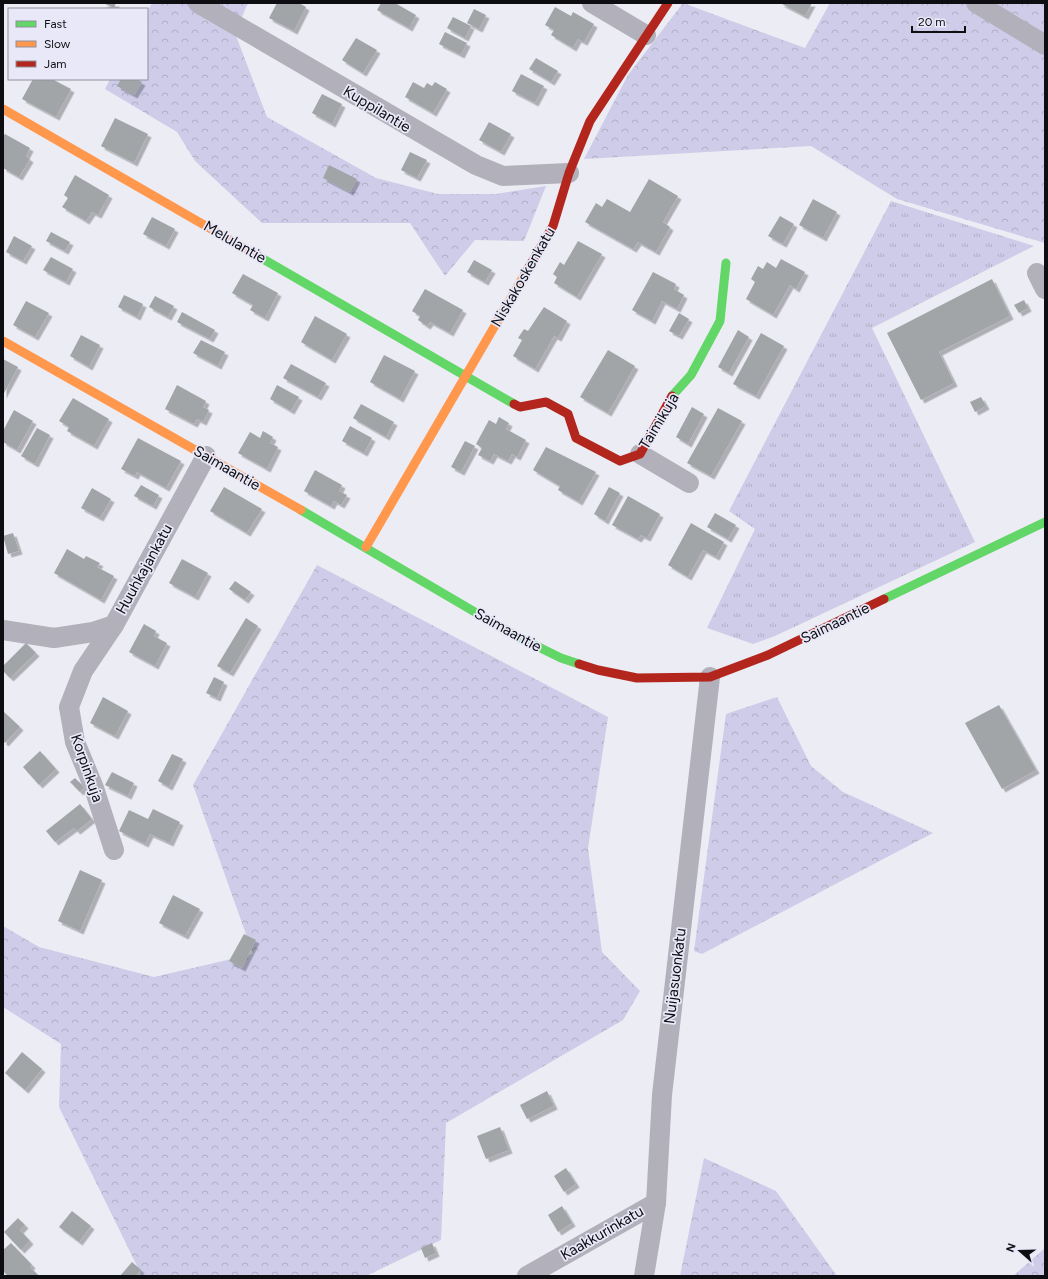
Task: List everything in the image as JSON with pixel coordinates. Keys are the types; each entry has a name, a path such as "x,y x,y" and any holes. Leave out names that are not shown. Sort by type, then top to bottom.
{"street":[{"name":"Kuppilantie","path":"198,3 476,165 503,176 569,173"},
{"path":"592,3 646,35"},
{"name":"Niskakoskenkatu","path":"366,547 553,226 569,173 590,121 668,3"},
{"path":"976,3 1045,45"},
{"name":"Melulantie","path":"3,109 466,376"},
{"name":"Taimikuja","path":"466,376 520,407 546,402 568,414 576,438 620,461 640,454 671,397 691,375 720,321 726,263"},
{"name":"Saimaantie","path":"3,341 366,547 514,635 561,658 598,670 637,678 710,677 768,655 1045,522"},
{"path":"640,454 689,483"},
{"name":"Huuhkajankatu","path":"3,630 54,638 93,632 114,625 206,456"},
{"name":"Korpinkuja","path":"114,625 83,671 69,707 75,742 94,788 114,850"},
{"name":"Nuijasuonkatu","path":"644,1276 656,1203 662,1095 710,677"},
{"name":"Kaakkurinkatu","path":"527,1276 656,1203"}],"green space":[{"path":"152,3 248,3 235,33 267,117 376,178 438,194 496,194 546,186 524,241 475,240 445,276 410,223 262,223 195,161 177,132 105,89 110,80 148,80 148,10"},
{"path":"683,3 805,48 830,3 1045,3 1045,243 897,199 811,146 584,159 628,75"},
{"path":"891,201 1034,246 872,328 975,542 775,636 753,644 707,628 755,529 729,511"},
{"path":"317,565 608,717 588,848 602,952 640,991 623,1020 446,1123 441,1240 366,1276 142,1276 59,1107 61,1044 3,1007 3,926 39,947 154,977 253,954 193,785"},
{"path":"777,697 811,766 843,792 933,833 702,954 694,951 726,714"},
{"path":"704,1158 776,1191 837,1276 680,1276"},
{"path":"1045,1248 1045,1276 1013,1276"}],"building":[{"path":"103,3 116,3 114,8"},
{"path":"277,3 299,3 306,7 294,31 269,18"},
{"path":"381,3 395,3 416,15 409,28 377,10"},
{"path":"780,3 812,3 805,16"},
{"path":"555,7 571,16 573,12 594,24 584,42 578,39 573,48 551,35 554,30 545,25"},
{"path":"474,9 486,15 479,29 467,23"},
{"path":"453,17 471,26 465,38 447,28"},
{"path":"445,32 467,43 461,55 439,44"},
{"path":"356,38 377,50 363,73 342,60"},
{"path":"536,58 558,71 551,82 529,69"},
{"path":"521,74 544,86 535,103 512,91"},
{"path":"32,80 54,80 71,89 56,117 22,99"},
{"path":"120,80 138,80 142,82 134,95 117,86"},
{"path":"413,82 424,88 427,83 432,86 435,82 447,89 433,113 405,97"},
{"path":"322,94 342,104 332,124 312,113"},
{"path":"115,118 148,134 134,163 101,146"},
{"path":"489,122 511,134 501,152 479,140"},
{"path":"5,134 30,148 26,156 30,159 19,177 3,168 3,136"},
{"path":"410,152 427,160 417,178 401,170"},
{"path":"329,165 357,179 350,192 323,178"},
{"path":"75,175 109,195 98,215 92,212 86,221 62,207 68,198 64,195"},
{"path":"649,179 678,196 663,222 670,227 656,252 638,242 633,249 585,222 596,203 602,207 607,199 630,212"},
{"path":"813,199 837,212 823,238 799,225"},
{"path":"780,216 794,224 783,244 768,236"},
{"path":"152,217 175,229 166,246 143,234"},
{"path":"51,232 70,242 65,251 46,241"},
{"path":"14,236 32,246 23,261 6,252"},
{"path":"578,241 602,254 577,297 554,283 557,277 553,274 560,262 564,265"},
{"path":"51,257 73,269 66,282 43,270"},
{"path":"781,259 805,272 796,289 790,285 773,315 746,299 755,282 751,279 758,266 763,269 767,262 776,268"},
{"path":"474,260 492,270 485,282 467,272"},
{"path":"653,272 676,284 674,289 684,295 677,309 662,301 652,321 632,310"},
{"path":"243,274 278,293 265,318 250,310 253,305 232,293"},
{"path":"992,279 1010,316 939,352 954,383 921,400 887,333"},
{"path":"425,289 463,310 450,333 430,322 427,326 418,320 420,316 412,311"},
{"path":"124,295 143,304 137,317 118,307"},
{"path":"155,296 174,306 168,317 149,307"},
{"path":"1024,300 1028,308 1019,313 1014,305"},
{"path":"26,301 49,313 35,337 13,325"},
{"path":"544,307 567,321 558,338 554,336 535,369 513,356 522,340 518,338 524,329 528,331"},
{"path":"182,312 215,330 210,339 177,322"},
{"path":"679,313 689,319 679,336 669,331"},
{"path":"315,316 347,334 332,360 301,342"},
{"path":"738,330 749,337 729,373 718,367"},
{"path":"761,333 784,346 756,396 733,384"},
{"path":"81,335 100,345 89,367 70,356"},
{"path":"201,340 225,352 218,366 193,353"},
{"path":"608,350 635,366 608,413 580,397"},
{"path":"384,355 415,371 400,399 370,382"},
{"path":"3,359 18,367 3,395"},
{"path":"291,364 326,383 318,397 283,378"},
{"path":"177,385 206,401 203,407 209,410 203,422 197,419 194,424 165,409"},
{"path":"277,385 299,397 291,411 270,399"},
{"path":"981,397 986,406 975,412 970,402"},
{"path":"73,398 109,419 94,446 67,431 69,427 59,421"},
{"path":"361,404 394,422 386,437 353,418"},
{"path":"692,407 704,414 688,444 676,437"},
{"path":"718,408 742,421 711,476 687,463"},
{"path":"14,410 33,421 17,450 3,442 3,431"},
{"path":"499,417 509,423 506,429 526,440 517,457 512,454 508,461 494,454 490,461 478,455 482,448 476,444 489,420 496,424"},
{"path":"350,426 372,438 364,453 342,441"},
{"path":"37,428 50,435 35,464 21,456"},
{"path":"263,431 273,437 270,443 278,447 267,469 238,453 250,432 260,438"},
{"path":"138,438 181,461 166,488 137,472 135,476 121,469"},
{"path":"465,441 475,446 461,472 451,467"},
{"path":"546,447 596,472 579,502 558,490 560,486 533,470"},
{"path":"315,470 342,485 339,491 347,495 341,505 334,501 331,506 304,491"},
{"path":"141,485 159,495 153,506 134,496"},
{"path":"224,487 262,509 247,533 210,511"},
{"path":"609,487 620,493 605,521 594,514"},
{"path":"92,488 111,499 100,518 81,508"},
{"path":"628,496 660,514 647,538 641,535 638,539 612,525"},
{"path":"715,513 736,525 728,539 707,527"},
{"path":"691,523 724,542 716,557 703,550 688,577 668,565"},
{"path":"13,533 19,551 8,554 3,536"},
{"path":"67,549 84,559 86,556 100,563 97,567 114,576 101,600 54,573"},
{"path":"182,559 208,573 195,597 169,583"},
{"path":"235,581 251,592 245,600 229,589"},
{"path":"246,618 258,626 230,673 217,666"},
{"path":"144,624 156,631 154,636 167,643 155,666 129,652"},
{"path":"26,643 36,653 10,678 3,671 3,666"},
{"path":"214,677 224,682 217,698 206,693"},
{"path":"103,697 128,711 115,736 90,723"},
{"path":"999,705 1036,770 1002,789 965,723"},
{"path":"3,711 20,727 5,743 3,741"},
{"path":"40,751 56,769 39,785 23,767"},
{"path":"172,754 183,759 169,787 158,781"},
{"path":"112,772 134,783 128,796 105,785"},
{"path":"75,778 84,787 80,792 70,782"},
{"path":"80,804 92,819 77,831 74,828 55,842 46,831"},
{"path":"153,809 180,822 170,843 150,834 145,844 119,831 129,810 148,819"},
{"path":"80,870 102,880 80,931 58,921"},
{"path":"173,895 200,909 185,936 159,923"},
{"path":"244,934 256,940 242,968 229,961"},
{"path":"22,1052 42,1069 25,1090 5,1073"},
{"path":"547,1091 554,1106 527,1119 520,1105"},
{"path":"500,1127 509,1150 486,1159 477,1136"},
{"path":"566,1168 576,1184 564,1192 554,1176"},
{"path":"562,1206 572,1223 558,1232 548,1215"},
{"path":"72,1211 91,1226 79,1242 59,1227"},
{"path":"18,1218 25,1225 20,1230 30,1241 21,1250 4,1232"},
{"path":"11,1243 32,1265 30,1267 39,1276 8,1276 3,1271 3,1250"},
{"path":"432,1243 436,1253 425,1258 421,1248"},
{"path":"132,1262 141,1270 136,1276 120,1276"}],"traffic: fast":[{"path":"258,256 514,404"},
{"path":"672,396 691,375 720,321 726,263"},
{"path":"301,510 514,635 561,658 579,664"},
{"path":"884,599 1045,522"}],"traffic: slow":[{"path":"3,109 258,256"},
{"path":"366,547 525,274"},
{"path":"3,341 301,510"}],"traffic: jam":[{"path":"525,274 553,226 569,173 590,121 668,3"},
{"path":"514,404 520,407 546,402 568,414 576,438 620,461 640,454 672,396"},
{"path":"579,664 598,670 637,678 710,677 768,655 884,599"}]}
